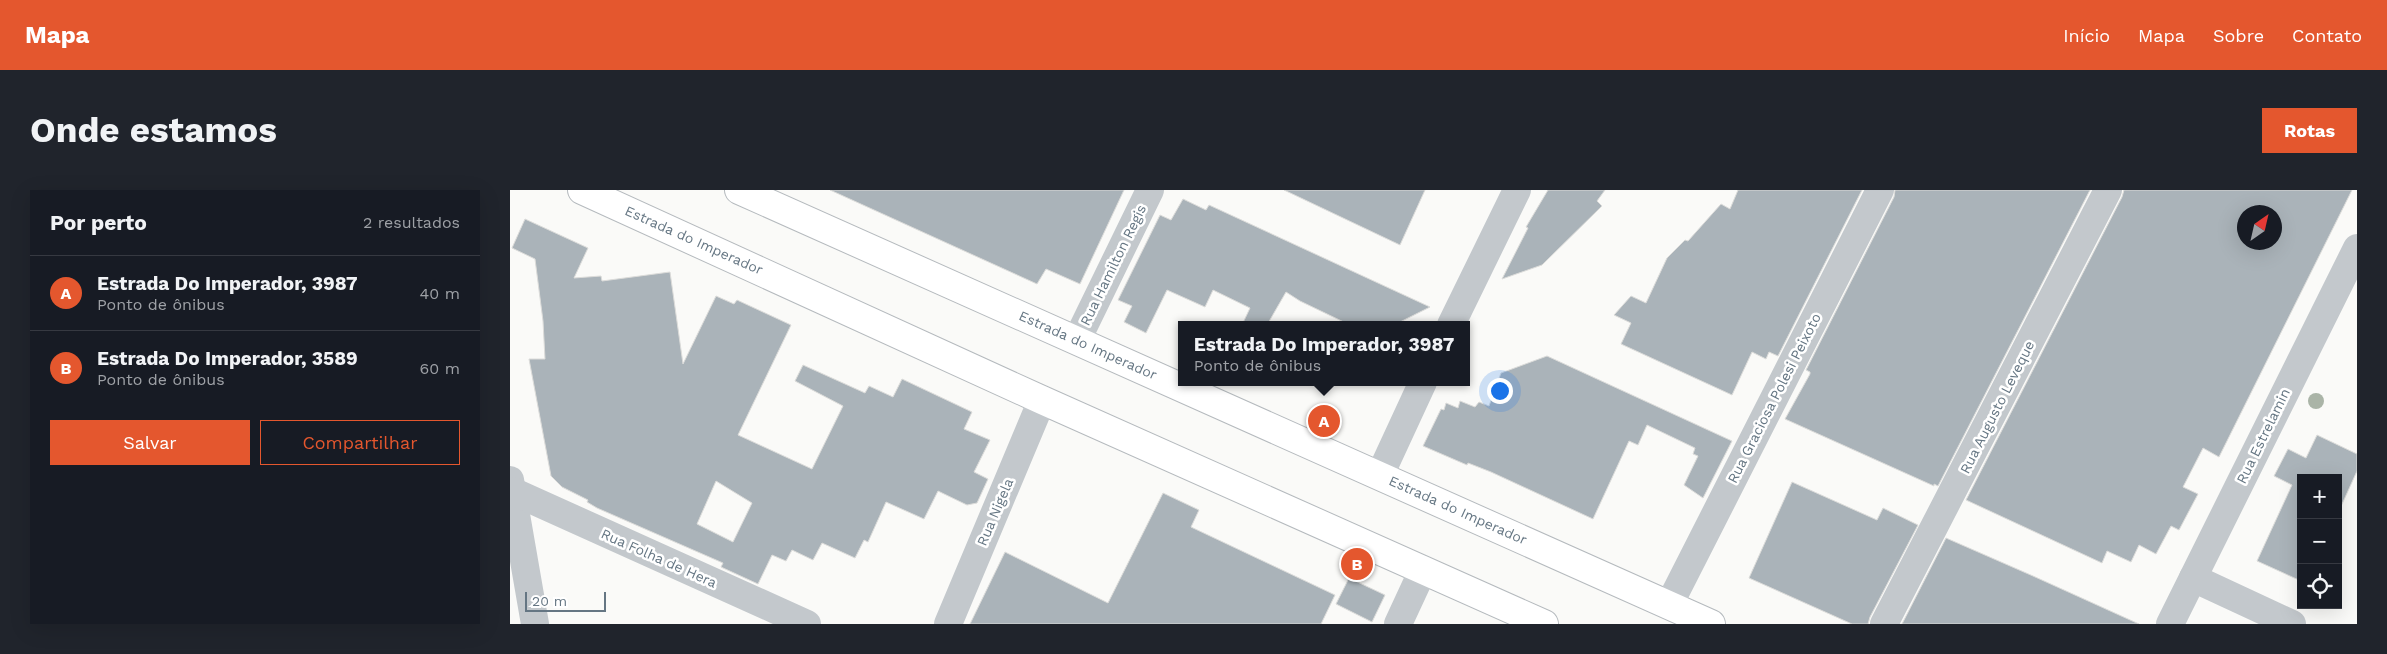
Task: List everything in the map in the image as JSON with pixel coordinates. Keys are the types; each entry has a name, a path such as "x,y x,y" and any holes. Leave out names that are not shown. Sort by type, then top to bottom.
{"main road":[{"name":"Estrada do Imperador","path":"582,190 1042,400 1544,624"},
{"name":"Estrada do Imperador","path":"739,190 1178,385"},
{"name":"Estrada do Imperador","path":"1180,386 1711,624"}],"street":[{"name":"Rua Hamilton Regis","path":"1076,340 1150,190"},
{"path":"1453,321 1517,190"},
{"name":"Rua Graciosa Polesi Peixoto","path":"1668,605 1880,190"},
{"name":"Rua Augusto Leveque","path":"1884,624 2108,190"},
{"name":"Rua Estrelamin","path":"2170,624 2357,248"},
{"path":"1380,475 1421,386"},
{"name":"Rua Nigela","path":"948,624 1042,400"},
{"path":"511,485 535,624"},
{"name":"Rua Folha de Hera","path":"511,485 807,624"},
{"path":"1398,624 1423,570"},
{"path":"2193,578 2292,624"}],"building":[{"path":"830,190 1124,190 1080,284 1046,269 1037,284"},
{"path":"1284,190 1425,190 1400,245"},
{"path":"1548,190 1605,190 1597,201 1602,206 1542,265 1502,279 1528,228 1526,227"},
{"path":"1738,190 1862,190 1778,356 1769,352 1766,359 1752,352 1732,395 1621,344 1631,323 1614,315 1631,296 1646,303 1667,258 1685,240 1688,241 1721,204 1730,209"},
{"path":"1895,190 2090,190 1938,486 1934,484 1934,486 1785,419 1810,374 1806,370 1894,197"},
{"path":"2124,190 2352,190 2219,457 2203,448 2183,487 2198,494 2179,530 2171,526 2156,554 2139,545 2131,562 2107,551 2102,563 1966,500"},
{"path":"1183,199 1206,210 1209,205 1430,307 1402,321 1342,321 1300,301 1286,292 1269,321 1244,321 1250,308 1213,290 1205,307 1167,290 1146,333 1124,322 1132,306 1118,300 1160,215 1171,220"},
{"path":"525,219 588,248 574,278 601,276 602,281 670,272 683,364 716,296 734,304 737,300 791,325 738,435 812,469 843,406 795,381 803,365 865,393 869,386 893,397 902,379 972,412 964,429 990,440 974,472 988,479 977,503 967,505 938,491 924,519 886,502 868,542 864,540 855,558 822,543 813,560 792,550 786,561 772,555 758,584 721,567 723,563 597,508 587,502 588,500 562,487 551,476 529,359 545,359 543,321 535,259 512,248","holes":["716,481 752,503 733,542 697,524"]},
{"path":"1547,356 1732,441 1703,498 1684,485 1698,456 1693,454 1695,448 1647,425 1638,445 1629,441 1593,519 1491,472 1468,463 1467,465 1423,446 1441,409 1444,410 1446,403 1458,408 1460,401 1475,407 1479,402 1489,406 1501,373"},
{"path":"2317,435 2357,454 2357,471 2342,504 2342,474 2297,474 2297,579 2257,561 2292,485 2274,476 2288,449 2306,458"},
{"path":"1792,482 1877,520 1883,508 1918,525 1868,624 1852,624 1749,578"},
{"path":"1163,493 1199,510 1191,527 1335,595 1321,624 970,624 1005,552 1108,603"},
{"path":"1946,538 2033,576 2139,624 1902,624"},
{"path":"1349,578 1385,595 1372,622 1336,604"}],"place":[{"name":"Estrada Do Imperador, 3987","path":"1324,421"},
{"name":"Estrada Do Imperador, 3589","path":"1357,564"}]}
